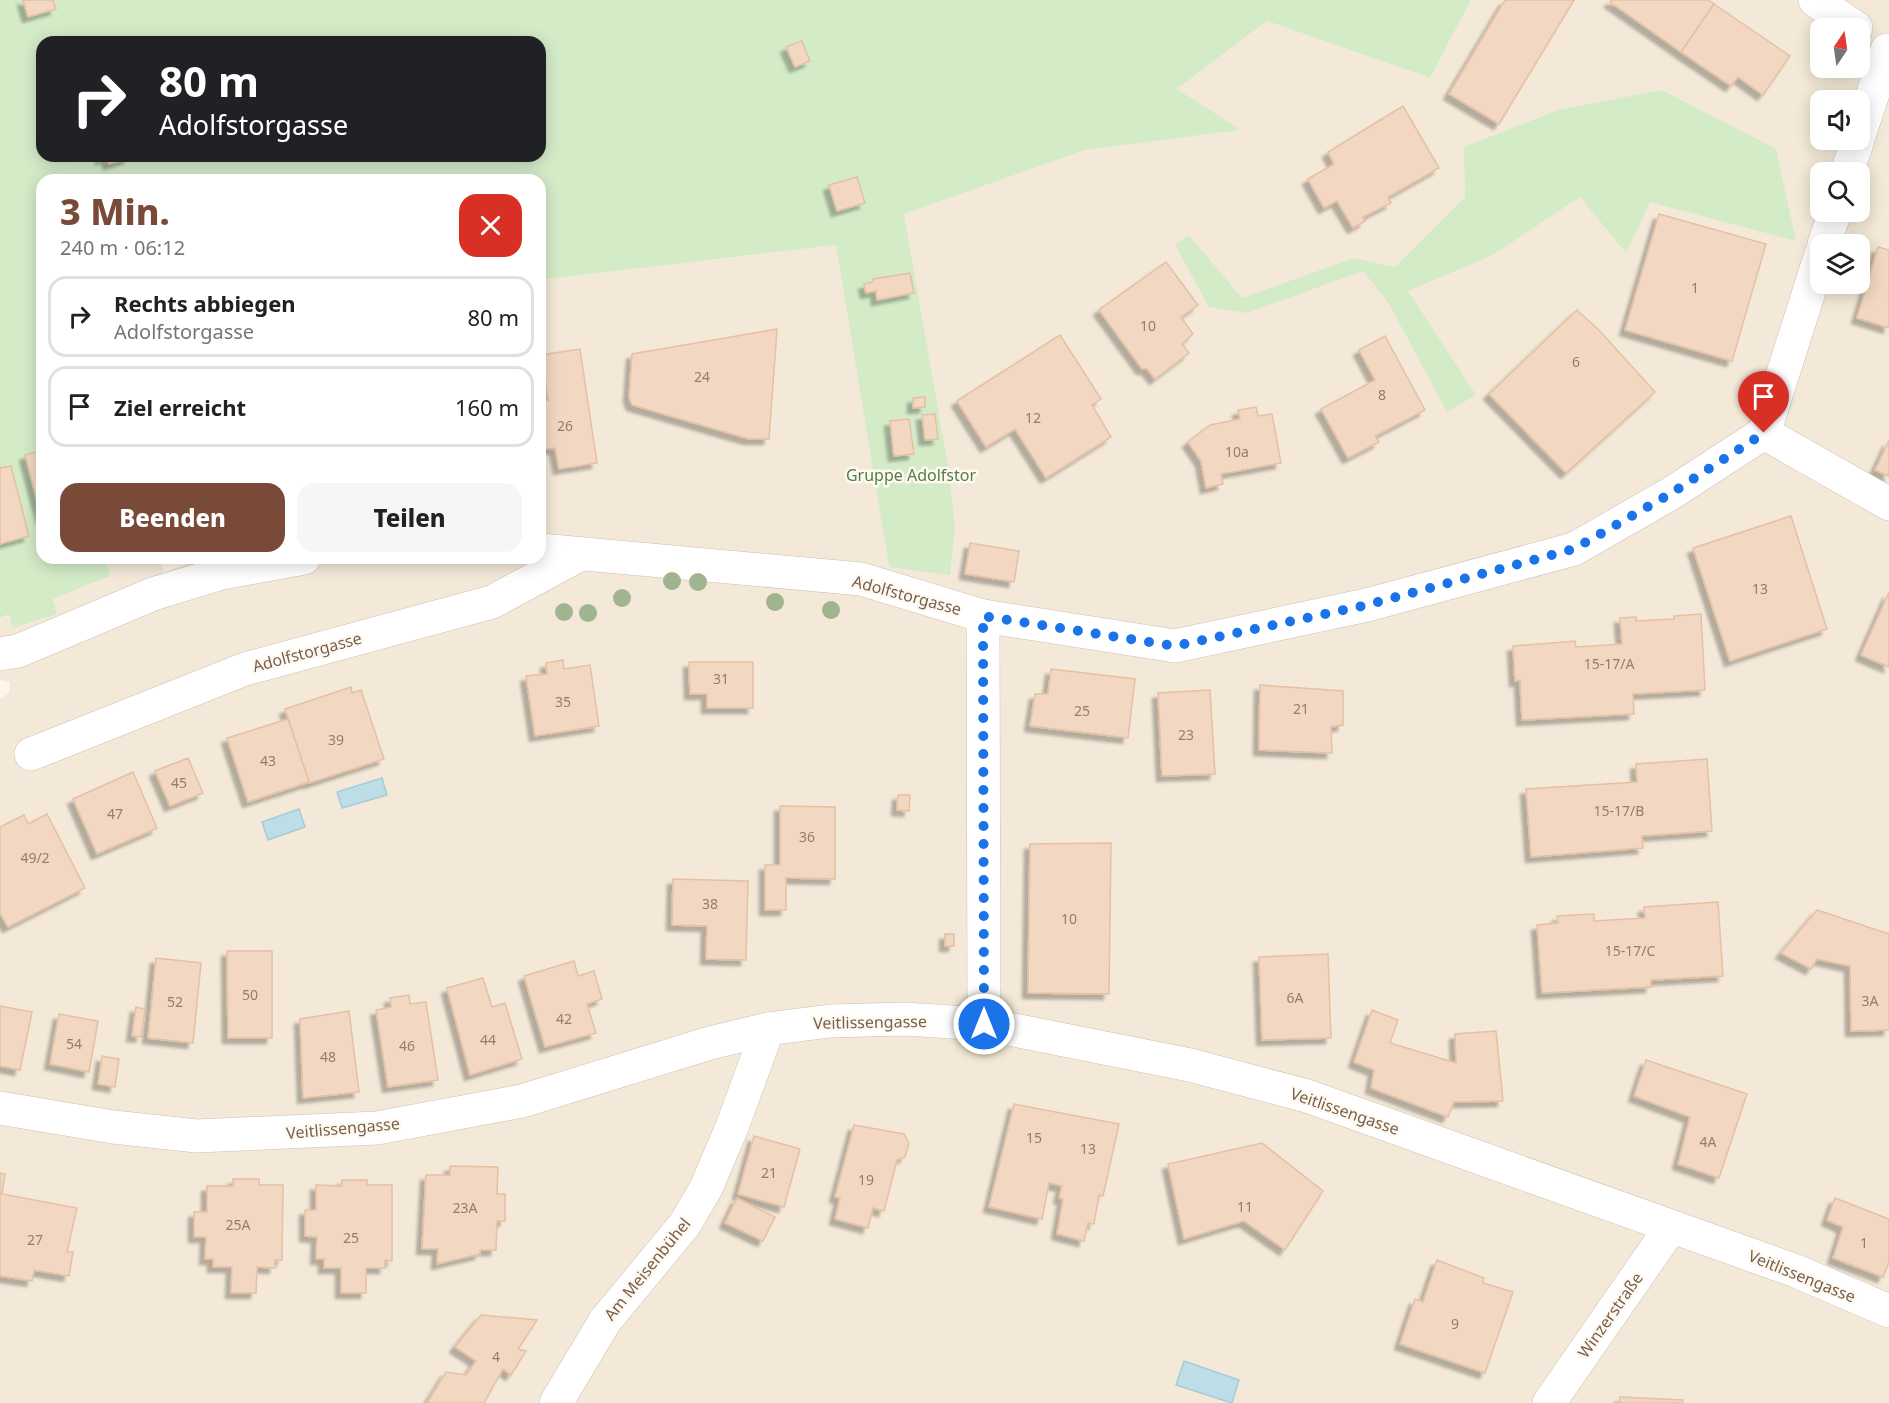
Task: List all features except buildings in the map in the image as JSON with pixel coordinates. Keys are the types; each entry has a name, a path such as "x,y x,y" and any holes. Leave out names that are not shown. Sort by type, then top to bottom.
{"street":[{"path":"1815,0 1841,18"},
{"path":"1870,38 1888,51 1870,104"},
{"path":"1810,289 1764,433 1889,504"},
{"name":"Adolfstorgasse","path":"546,551 861,579 983,616 1175,646 1367,605 1574,549 1670,494 1764,433"},
{"name":"Adolfstorgasse","path":"32,754 245,669 492,602 581,554"},
{"path":"0,654 18,651 153,594 222,573 271,564"},
{"path":"983,616 984,1024"},
{"name":"Veitlissengasse","path":"0,1108 113,1127 197,1136 376,1128 522,1101 710,1043 768,1029 830,1021 872,1020 984,1024 1190,1065 1307,1096 1796,1271 1889,1311"},
{"name":"Am Meisenbühel","path":"556,1403 605,1321 665,1251 706,1188 732,1127 768,1029"},
{"name":"Winzerstraße","path":"1549,1403 1671,1227"}],"shaded area":[{"path":"1471,0 1889,0 1889,1403 0,1403 0,699 9,693 10,682 0,680 0,617 57,614 53,599 110,576 107,564 161,564 164,572 186,564 546,564 546,279 837,245 889,567 948,465 904,214 1085,150 1240,130 1177,89 1267,21 1430,78"}],"green space":[{"name":"Gruppe Adolfstor","path":"0,0 1471,0 1430,78 1267,21 1177,89 1241,130 1085,150 904,214 948,465 955,527 950,575 889,567 836,245 546,279 546,174 36,174 36,564 107,564 110,576 53,599 57,614 13,628 9,615 0,617"},
{"path":"1662,90 1776,149 1796,241 1650,202 1626,253 1580,197 1493,255 1408,291 1476,395 1447,412 1388,302 1363,271 1247,313 1209,307 1175,245 1189,235 1242,298 1354,258 1395,267 1465,197 1464,147 1558,110"}],"water":[{"path":"382,778 387,795 342,808 337,792"},
{"path":"299,809 305,827 268,840 262,822"},
{"path":"1184,1361 1239,1380 1232,1403 1176,1385"}],"route":[{"path":"984,1024 983,616 1175,646 1367,605 1574,549 1670,494 1764,433"}]}
